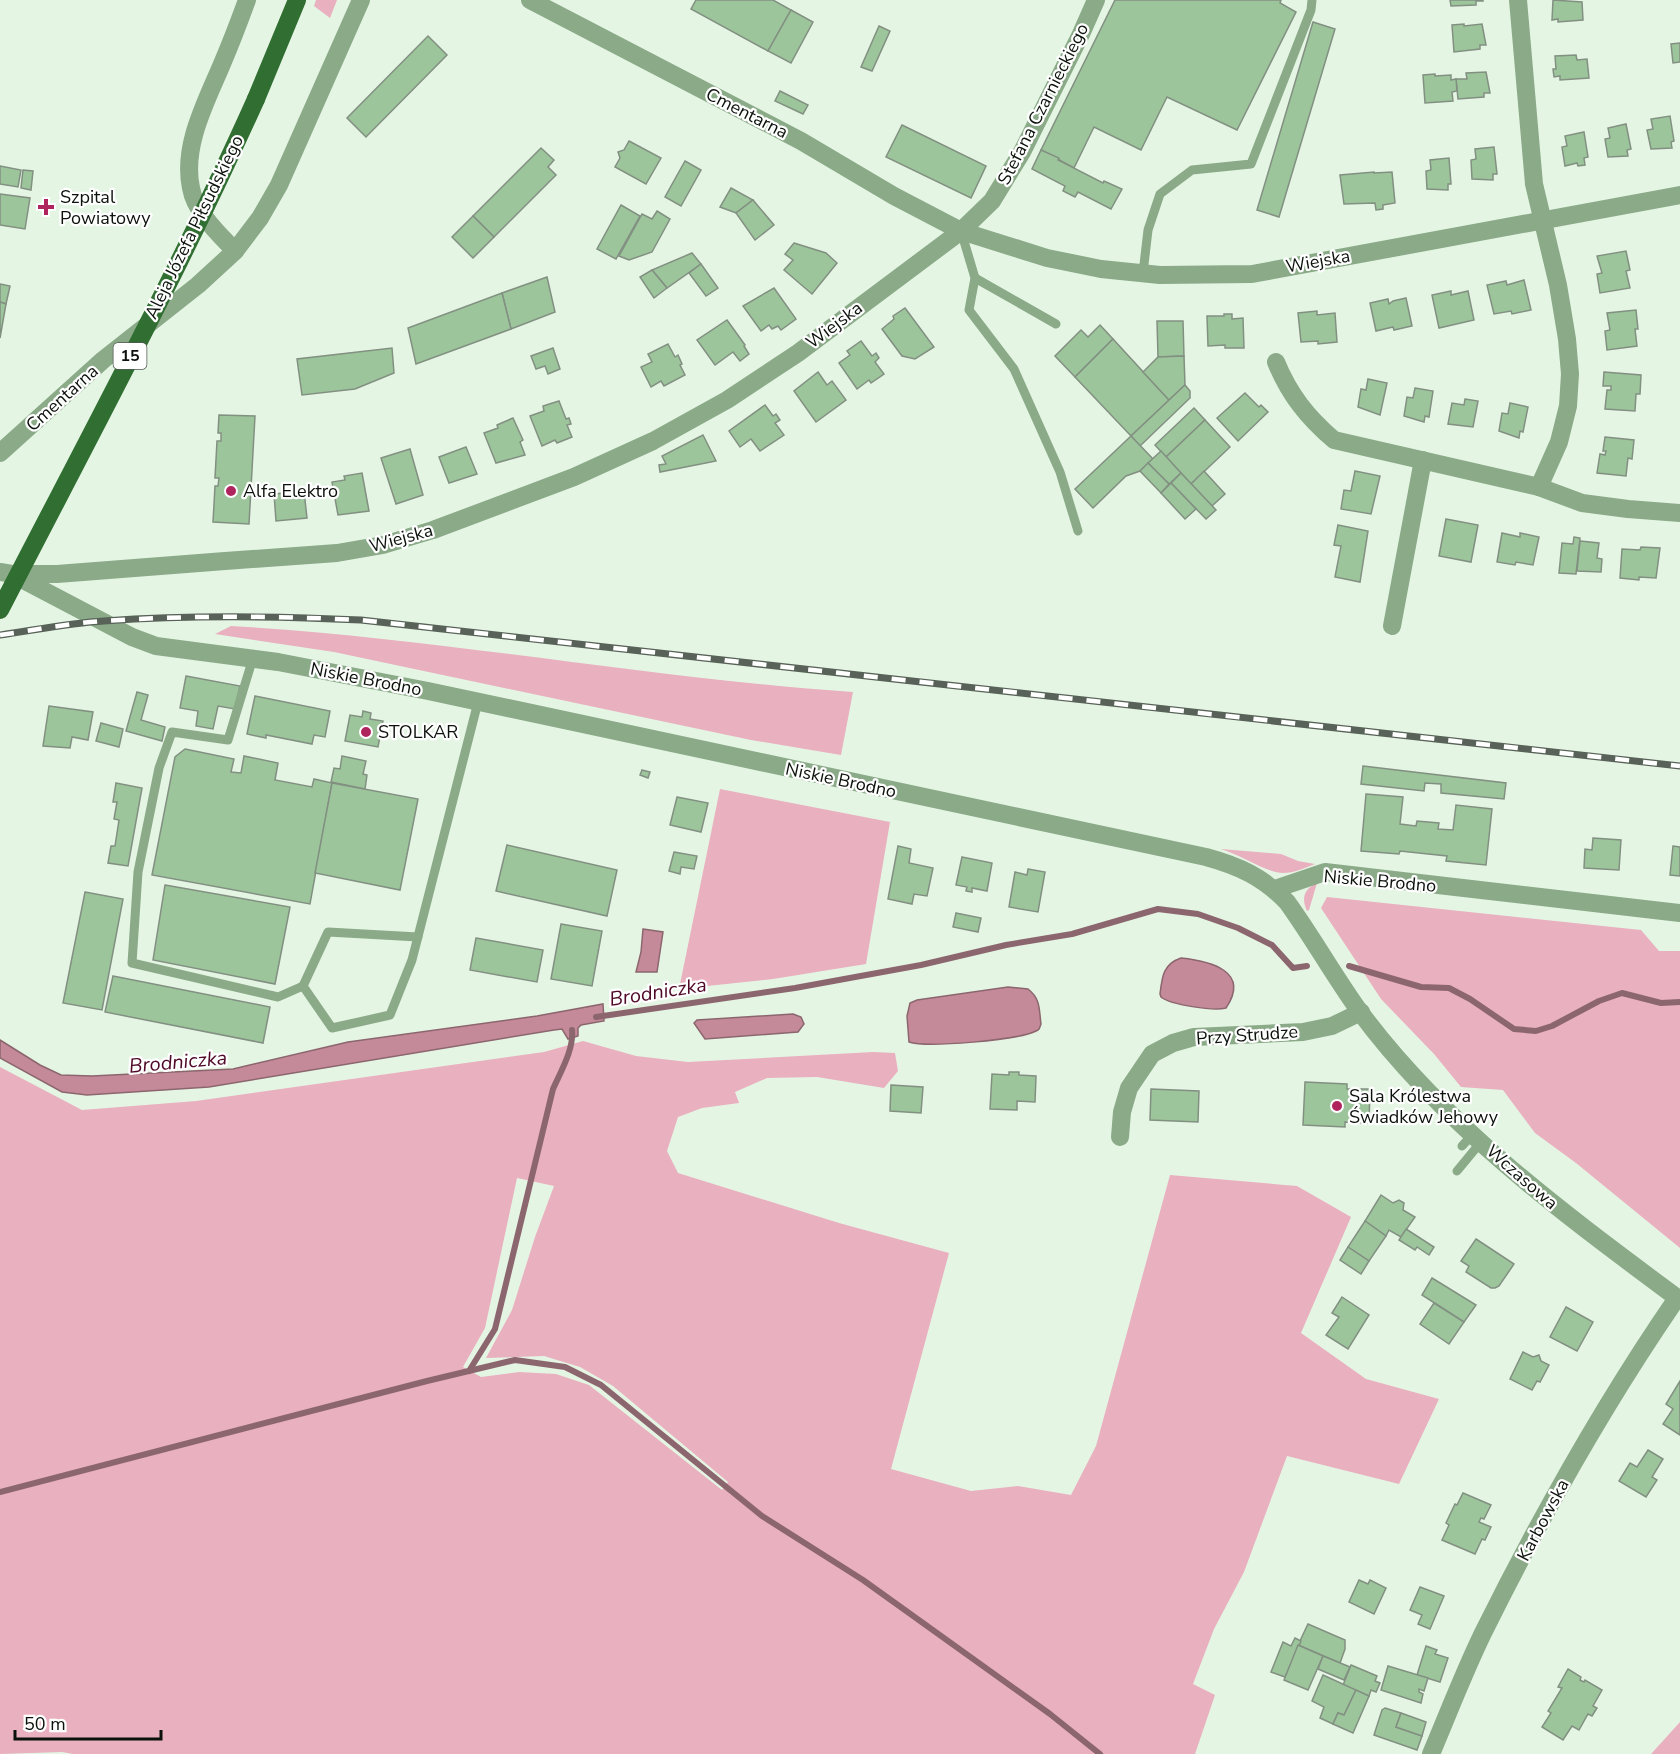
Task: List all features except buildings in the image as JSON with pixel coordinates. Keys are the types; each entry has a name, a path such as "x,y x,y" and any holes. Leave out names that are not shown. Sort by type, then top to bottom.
{"main road":[{"name":"Aleja Józefa Piłsudskiego","path":"0,610 229,159 297,0"}],"street":[{"path":"235,251 209,225 204,216 191,189 189,163 194,135 203,107 248,0"},
{"name":"Cmentarna","path":"0,453 103,360 198,285 235,251 260,218 279,185 361,0"},
{"name":"Cmentarna","path":"530,0 801,141 894,196 961,231"},
{"name":"Stefana Czarnieckiego","path":"961,231 992,201 1008,176 1096,0"},
{"path":"1518,0 1534,184 1558,285 1568,339 1570,374 1568,406 1558,442 1539,487"},
{"name":"Wiejska","path":"6,573 57,573 337,552 383,545 433,530 574,477 653,441 727,400 798,353 961,231 1047,258 1101,269 1160,275 1252,274 1680,195"},
{"path":"1276,363 1287,388 1319,427 1334,440 1539,487 1582,502 1628,509 1680,513"},
{"path":"1392,627 1423,460"},
{"name":"Niskie Brodno","path":"6,573 132,637 156,646 254,658 478,702 1206,856 1234,864 1275,889 1325,872 1680,913"},
{"name":"Wczasowa","path":"1275,889 1301,921 1361,1012 1472,1141 1678,1299"},
{"name":"Przy Strudze","path":"1120,1137 1122,1112 1129,1088 1152,1054 1173,1043 1194,1037 1303,1032 1332,1026 1361,1012"},
{"name":"Karbowska","path":"1431,1754 1482,1634 1557,1492 1644,1347 1678,1299"}],"lane":[{"path":"1143,273 1148,230 1160,194 1192,170 1251,164 1311,10 1312,0"},
{"path":"961,231 975,278 969,310 1014,369 1060,472 1078,531"},
{"path":"975,278 1056,324"},
{"path":"254,658 228,741 172,732 159,768 138,872 132,963 278,997 303,986 328,932 418,938"},
{"path":"303,986 333,1028 390,1015 412,960 478,702"},
{"path":"1457,1171 1472,1141"}],"shaded area":[{"path":"316,0 337,0 330,18 314,6"},
{"path":"231,626 387,639 775,686 853,692 841,755 751,740 334,652 215,634"},
{"path":"720,789 890,822 866,964 773,979 679,989"},
{"path":"1221,849 1281,854 1298,861 1315,864 1291,872 1276,872"},
{"path":"1317,883 1307,911 1304,902 1305,894"},
{"path":"1327,897 1641,930 1659,951 1680,951 1680,1248 1576,1163 1535,1133 1503,1090 1461,1087 1434,1054 1381,999 1321,908"},
{"path":"643,929 663,932 657,972 636,972"},
{"path":"1181,958 1215,965 1224,970 1234,985 1226,1008 1192,1007 1161,997 1164,972 1170,964"},
{"path":"1008,987 1028,989 1035,997 1039,1005 1041,1024 1038,1030 1012,1037 973,1042 919,1044 909,1042 907,1016 910,1003 917,1000"},
{"path":"603,1004 604,1021 581,1025 578,1028 578,1036 568,1039 562,1029 554,1030 209,1087 87,1095 62,1092 0,1058 0,1040 61,1075 92,1076 233,1069 348,1042 537,1016"},
{"path":"793,1014 801,1017 804,1024 798,1032 705,1039 694,1023 697,1020"},
{"path":"583,1041 636,1056 688,1062 873,1052 895,1053 898,1071 884,1088 817,1077 767,1078 735,1092 739,1103 702,1108 678,1117 667,1151 678,1173 839,1223 949,1253 891,1469 971,1491 1018,1486 1071,1495 1096,1446 1170,1175 1297,1186 1351,1217 1301,1333 1366,1379 1439,1399 1399,1484 1287,1456 1244,1572 1214,1629 1193,1684 1215,1695 1195,1754 73,1754 62,1752 0,1754 0,1067 82,1110 196,1101 544,1052","holes":["517,1178 554,1186 512,1310 486,1358 544,1356 580,1367 613,1386 728,1482 722,1490 589,1385 556,1374 519,1372 481,1377 463,1367 485,1328"]},
{"path":"1680,1722 1680,1754 1651,1754"}],"waterway":[{"name":"Brodniczka","path":"596,1017 795,988 921,965 1006,945 1072,934 1158,909 1198,914 1238,928 1272,945 1293,968 1307,966"},
{"name":"Brodniczka","path":"1349,966 1421,987 1449,988 1470,999 1514,1029 1536,1031 1552,1026 1599,1001 1622,993 1661,1003 1680,1002"},
{"path":"469,1371 495,1329 553,1089 569,1052 572,1030"},
{"path":"0,1492 515,1360 565,1367 601,1385 762,1516 863,1580 1050,1714 1100,1754"}],"railway":[{"path":"0,635 78,623 136,619 232,617 361,620 1680,766"}],"place":[{"name":"Szpital Powiatowy","path":"46,207"},
{"name":"Alfa Elektro","path":"231,491"},
{"name":"STOLKAR","path":"366,732"},
{"name":"Sala Królestwa Świadków Jehowy","path":"1337,1106"}]}
